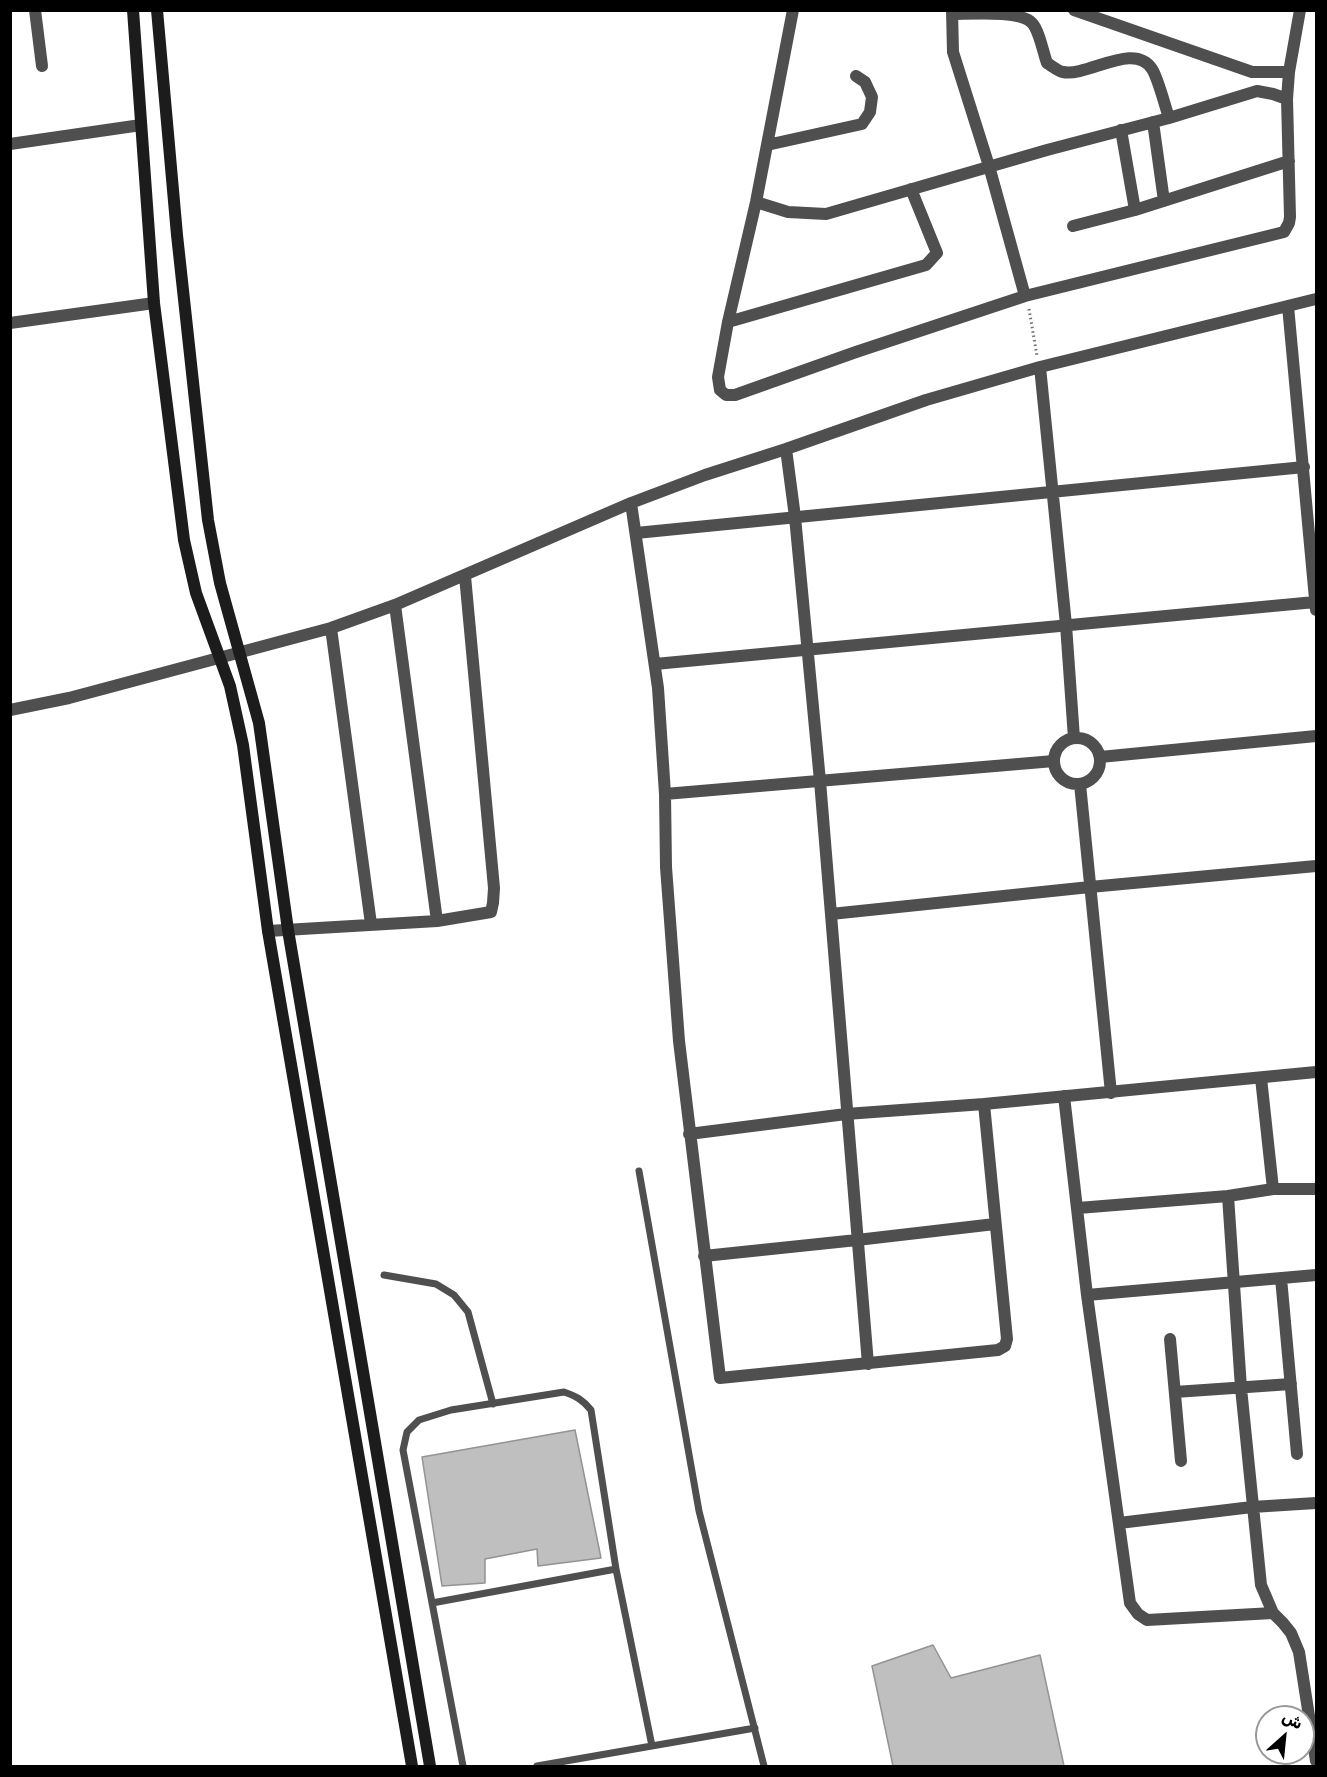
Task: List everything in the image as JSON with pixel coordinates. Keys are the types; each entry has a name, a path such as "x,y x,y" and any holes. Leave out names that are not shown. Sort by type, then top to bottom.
{"street":[{"path":"36,10 42,66"},
{"path":"133,10 154,303 188,563 196,593 225,668 243,745 268,931 412,1767"},
{"path":"158,10 177,235 208,520 220,584 260,732 288,930 430,1767"},
{"path":"794,10 718,377 720,390 726,396 735,395 856,352 1027,301 1284,232 1290,217 1287,99 1289,72 1300,10"},
{"path":"1074,10 1252,72 1289,72"},
{"path":"1027,301 989,166 953,52 952,12 1013,15 1027,18 1034,24 1047,63 1062,72 1129,57 1142,60 1152,68 1169,118"},
{"path":"767,145 861,124 870,112 872,97 865,82 856,76"},
{"path":"756,202 788,212 826,214 1257,92 1287,99"},
{"path":"1153,122 1164,201"},
{"path":"10,144 141,125"},
{"path":"1120,130 1135,210"},
{"path":"1073,226 1135,210 1289,161"},
{"path":"728,322 926,265 937,253 911,189"},
{"path":"10,710 69,698 331,628 465,576 631,503 705,475 926,400 1040,367 1317,299"},
{"path":"10,323 154,303"},
{"path":"655,664 1066,626 1316,606 1288,306"},
{"path":"1040,367 1066,626 1074,738"},
{"path":"786,449 795,518 820,781 868,1364"},
{"path":"636,533 1304,467"},
{"path":"631,503 658,688 665,794 666,867 679,1041 720,1378 998,1350 1005,1346 984,1104"},
{"path":"268,931 436,921 491,912 494,888 465,576"},
{"path":"395,605 436,921"},
{"path":"331,628 371,924"},
{"path":"1100,757 1317,736"},
{"path":"1074,738 1088,740 1098,750 1100,757 1098,772 1087,782 1080,784 1065,781 1055,769 1054,761 1058,748 1074,738"},
{"path":"665,794 1054,761"},
{"path":"1080,784 1111,1092"},
{"path":"831,914 1317,866"},
{"path":"689,1134 846,1114 984,1104 1317,1072"},
{"path":"1261,1078 1273,1189"},
{"path":"1064,1096 1087,1295 1130,1603 1138,1614 1148,1620 1272,1613"},
{"path":"1078,1208 1228,1196 1273,1189 1317,1189"},
{"path":"1228,1196 1241,1389 1261,1585 1272,1613 1291,1633 1299,1652 1317,1761"},
{"path":"704,1256 995,1224"},
{"path":"1087,1295 1317,1275"},
{"path":"1281,1278 1297,1454"},
{"path":"1170,1339 1181,1461"},
{"path":"1175,1392 1291,1384"},
{"path":"1119,1522 1252,1507 1317,1503"}],"lane":[{"path":"639,1171 699,1511 764,1767"},
{"path":"384,1275 436,1284 454,1294 468,1312 493,1404"},
{"path":"463,1767 403,1450 407,1432 419,1420 451,1410 564,1392 584,1401 591,1410 615,1569 652,1746"},
{"path":"432,1603 615,1569"},
{"path":"537,1767 755,1728"}],"path":[{"path":"1027,301 1036,351"}],"building":[{"path":"575,1430 601,1558 538,1566 537,1549 485,1559 485,1583 442,1586 422,1457"},
{"path":"933,1645 951,1678 1040,1655 1064,1766 893,1766 872,1666"}]}
